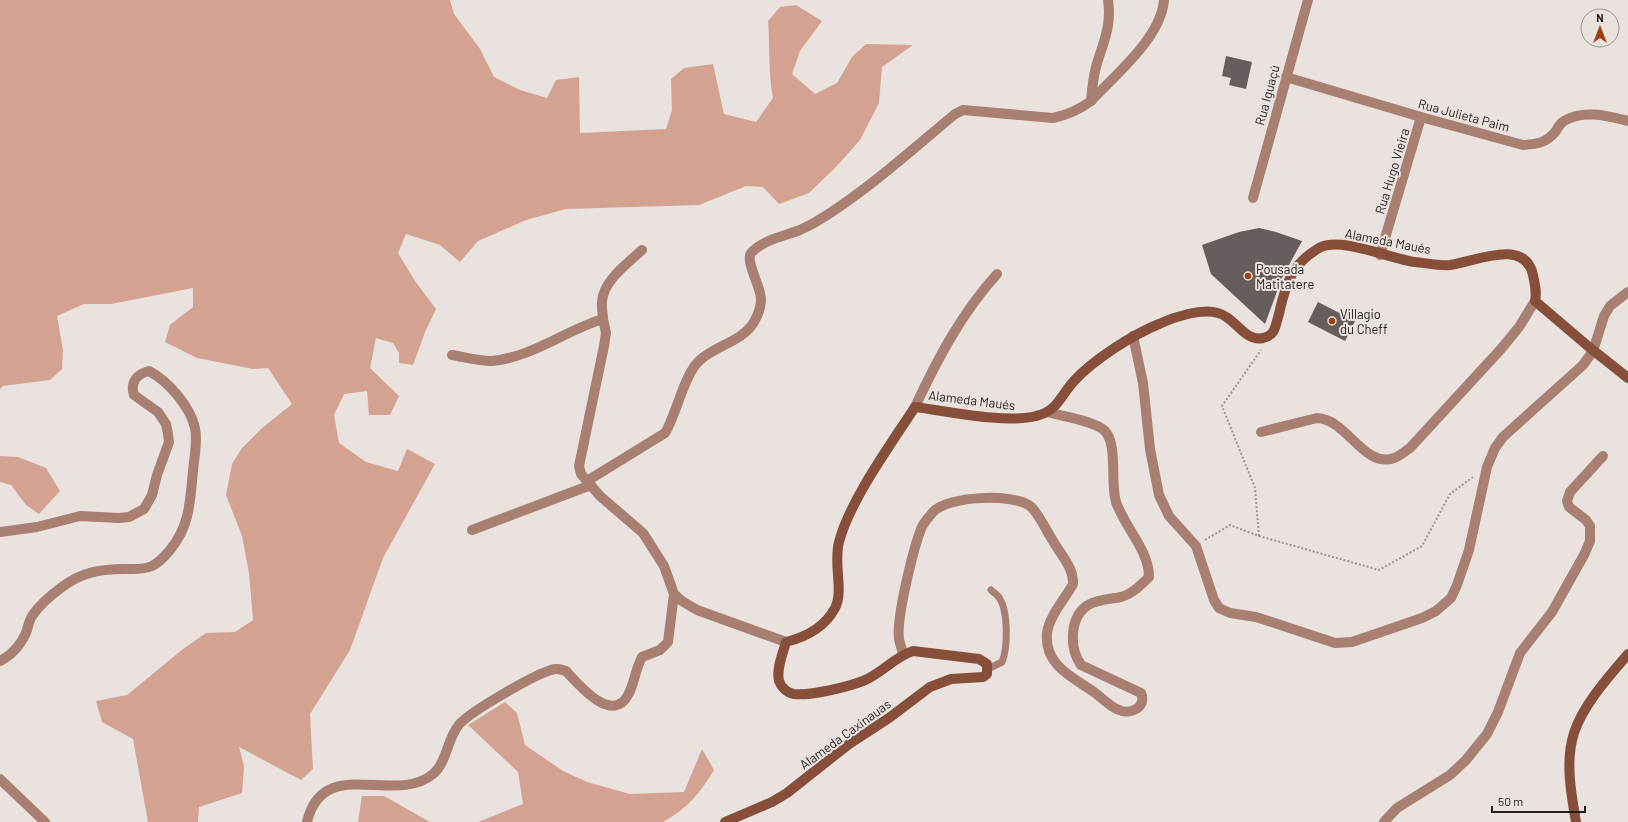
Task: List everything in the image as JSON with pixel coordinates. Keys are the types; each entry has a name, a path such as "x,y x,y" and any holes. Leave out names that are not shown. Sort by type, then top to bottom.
{"street":[{"path":"1091,101 1095,69 1108,34 1110,14 1108,0"},
{"path":"472,530 589,483 665,433 671,423 691,371 699,360 740,334 754,322 761,298 759,287 749,261 750,255 753,251 766,243 802,229 826,216 855,196 955,114 963,110 1053,118 1073,112 1091,101 1142,48 1157,23 1164,0"},
{"name":"Rua Iguaçú","path":"1253,198 1308,0"},
{"name":"Rua Julieta Paim","path":"1286,77 1421,117 1523,145 1539,144 1549,138 1563,122 1574,117 1591,114 1628,121"},
{"name":"Rua Hugo Vieira","path":"1380,255 1421,117"},
{"name":"Alameda Maués","path":"915,406 1012,419 1037,416 1047,412 1061,401 1074,382 1102,358 1133,336 1160,323 1202,312 1219,313 1231,321 1246,335 1256,338 1264,338 1274,330 1285,292 1294,271 1306,256 1322,247 1336,244 1350,245 1380,255 1413,262 1448,265 1493,254 1509,253 1521,258 1532,269 1537,293 1535,301"},
{"path":"307,822 312,805 319,796 327,790 343,785 361,783 397,785 425,780 440,765 448,742 459,724 495,699 542,673 559,668 566,670 596,700 606,705 617,704 624,701 629,694 634,674 642,657 660,650 668,642 674,594 664,566 643,533 600,496 581,474 579,466 606,333 602,301 604,293 619,272 642,250"},
{"path":"674,594 697,610 786,642 806,636 828,618 839,599 836,561 839,542 845,525 864,488 915,406 942,349 973,303 997,274"},
{"path":"1133,336 1144,383 1150,449 1159,495 1169,516 1196,546 1210,592 1219,608 1230,613 1256,617 1335,643 1352,642 1422,618 1444,605 1451,598 1469,550 1487,467 1495,448 1503,437 1583,365 1593,351 1604,316 1610,306 1628,292"},
{"path":"1261,432 1317,418 1324,418 1342,429 1352,440 1372,455 1380,459 1396,457 1410,448 1501,349 1519,327 1535,301 1593,351 1628,378"},
{"path":"452,355 490,361 518,356 576,329 604,319"},
{"path":"0,532 37,527 80,516 119,518 129,517 144,509 152,495 157,475 169,442 166,424 158,412 134,395 132,390 134,382 141,372 148,371 156,375 182,401 195,428 195,444 190,507 184,529 176,542 165,557 152,566 141,569 110,569 91,571 77,576 40,606 31,617 18,648 0,662"},
{"path":"903,654 899,639 900,618 908,576 921,528 934,510 957,501 983,497 1015,499 1030,506 1069,565 1073,578 1073,584 1051,620 1047,633 1052,657 1059,668 1067,675 1118,710 1132,711 1139,707 1142,701 1141,693 1081,665 1076,658 1072,647 1072,635 1076,623 1082,612 1090,604 1122,596 1142,585 1149,577 1147,561 1116,502 1113,488 1114,460 1108,434 1099,426 1047,412"},
{"path":"1384,822 1397,808 1450,775 1466,760 1487,734 1498,712 1520,653 1552,612 1584,555 1590,541 1590,526 1586,520 1569,507 1567,501 1570,492 1603,456"},
{"path":"786,642 779,676 780,682 786,690 794,694 831,689 864,681 903,654 913,651 979,659 985,661 986,673"},
{"path":"1576,822 1571,796 1570,763 1574,732 1605,680 1628,654"},
{"name":"Alameda Caxinauas","path":"725,822 772,802 787,793 849,744 934,685 951,679 986,673"},
{"path":"1,781 45,822"}],"lane":[{"path":"986,673 1002,662 1006,644 1004,610 1000,599 991,590"}],"path":[{"path":"1259,536 1255,488 1222,406 1261,349"},
{"path":"1196,546 1230,525 1259,536 1378,570 1422,546 1450,494 1487,467"}],"shaded area":[{"path":"0,0 450,0 454,14 480,49 494,77 520,90 547,98 556,80 579,77 580,133 666,129 672,110 671,79 684,68 713,64 724,114 756,122 773,98 771,88 768,21 780,7 796,5 822,21 800,51 792,74 815,94 837,83 852,57 866,44 913,45 882,67 879,103 860,140 835,168 809,193 779,204 763,187 746,186 699,205 566,209 526,220 478,241 460,262 440,245 406,234 398,253 415,281 436,309 425,332 413,365 399,363 399,353 393,343 376,338 370,368 399,396 390,415 369,415 367,391 344,394 334,415 339,443 366,462 398,471 407,449 435,464 383,558 350,650 310,714 313,769 301,780 239,747 244,766 242,793 199,807 198,822 148,822 133,739 102,722 96,701 127,695 183,649 206,633 235,632 253,620 249,573 242,536 226,495 232,464 242,448 261,429 292,404 268,368 253,369 197,358 165,342 170,325 193,307 193,288 111,304 84,304 57,316 63,350 62,369 50,380 3,386 0,389"},
{"path":"0,456 18,457 46,468 60,491 39,514 26,505 11,485 0,482"},
{"path":"505,702 517,713 525,745 563,771 587,782 630,794 684,792 702,749 714,770 704,786 693,799 672,817 663,822 478,822 523,804 518,772 468,725"},
{"path":"362,796 384,796 430,822 358,822"}],"building":[{"path":"1226,56 1252,62 1246,89 1229,85 1231,78 1222,76"},
{"name":"Pousada Matitatere","path":"1259,228 1302,241 1282,278 1265,324 1211,274 1202,245 1239,232"},
{"name":"Villagio du Cheff","path":"1318,302 1355,321 1345,341 1308,322"}],"place":[{"name":"Pousada Matitatere","path":"1248,276"},
{"name":"Villagio du Cheff","path":"1332,321"}]}
